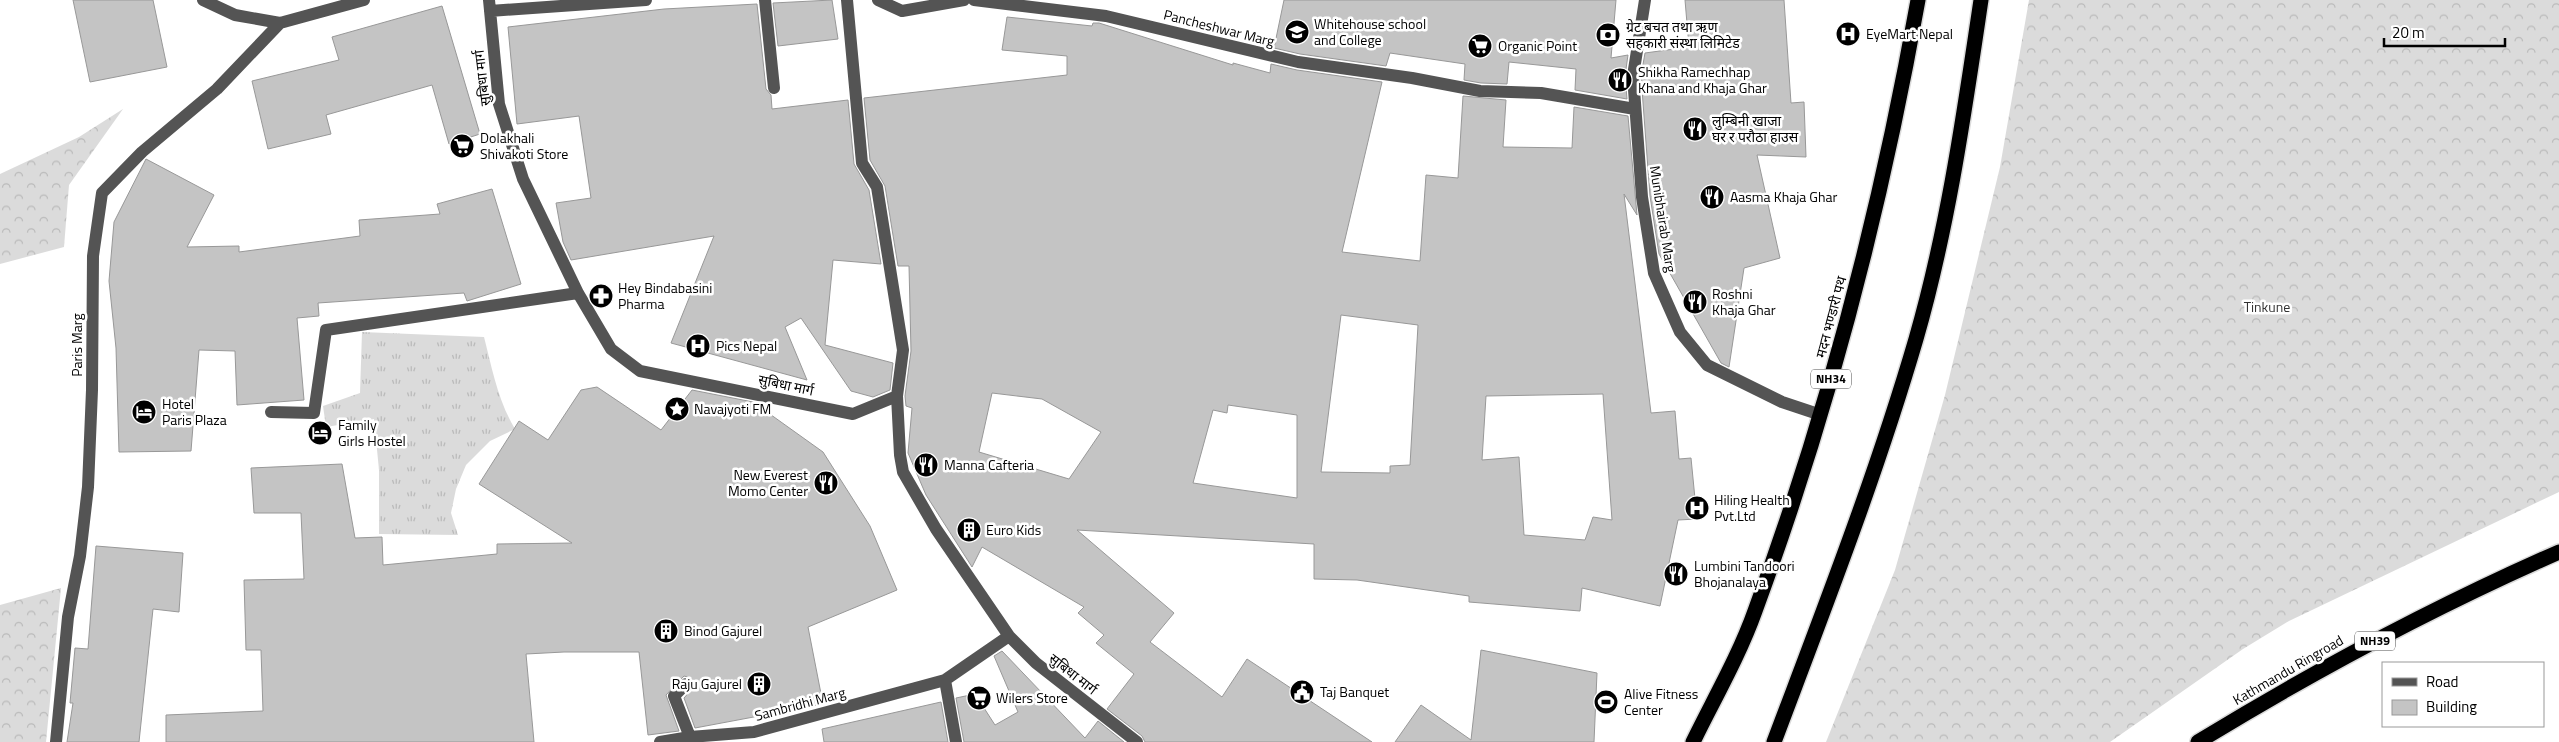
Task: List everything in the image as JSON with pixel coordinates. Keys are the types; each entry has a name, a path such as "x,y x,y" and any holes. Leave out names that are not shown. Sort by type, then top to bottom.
{"highway":[{"name":"मदन भण्डारी पथ","path":"1694,742 1754,613 1821,415 1868,244 1903,84 1918,0"},
{"path":"1774,742 1862,509 1916,338 1943,232 1981,0"},
{"name":"Kathmandu Ringroad","path":"2198,742 2343,657 2416,619 2559,552"}],"street":[{"path":"203,0 235,15 280,23 364,0"},
{"path":"490,6 646,0"},
{"path":"765,0 774,88"},
{"path":"847,0 862,163 877,187 903,350 898,396"},
{"path":"878,0 902,11 964,0"},
{"name":"Pancheshwar Marg","path":"974,0 1106,16 1298,62 1412,78 1480,91 1541,93 1635,109"},
{"name":"Munibhairab Marg","path":"1645,0 1633,76 1642,197 1654,273 1680,332 1707,365 1782,402 1821,415"},
{"name":"सुबिधा मार्ग","path":"490,6 499,104 523,179 578,293 611,349 640,371 852,414 898,396 900,455 903,472 936,528 1009,636 1036,663 1137,742"},
{"name":"Paris Marg","path":"56,742 68,617 80,556 88,487 93,256 102,194 142,152 216,89 280,23"},
{"path":"272,412 314,413 326,330 578,293"},
{"name":"Sambridhi Marg","path":"660,742 690,737 754,732 945,680 1009,636"},
{"path":"945,680 956,742"},
{"path":"686,684 674,696 690,737"}],"green space":[{"name":"Tinkune","path":"2029,0 2559,0 2559,492 2289,621 2243,649 2110,742 1826,742 1895,570 1945,395 2000,167"},
{"path":"123,109 69,185 64,247 0,264 0,174 79,137"},
{"path":"362,332 484,337 500,396 515,429 490,441 466,465 456,489 451,513 458,535 379,534 379,470 374,419 326,427 323,406 360,393"},
{"path":"61,588 46,742 0,742 0,605"}],"building":[{"path":"73,0 153,0 167,67 90,82"},
{"path":"832,0 838,39 778,46 773,3"},
{"path":"1284,0 1616,0 1611,58 1628,55 1625,76 1627,99 1575,90 1576,69 1509,62 1507,84 1481,83 1464,80 1465,64 1390,53 1386,66 1300,54 1274,48"},
{"path":"1685,0 1784,0 1791,103 1804,102 1806,157 1757,155 1780,258 1744,268 1729,367 1721,363 1659,254 1650,196 1641,76 1645,53 1689,47"},
{"path":"757,4 766,89 771,95 772,109 848,100 854,164 869,190 881,264 833,260 825,345 893,363 890,390 873,397 851,391 801,318 785,327 807,380 671,343 714,236 571,260 563,242 556,203 591,198 579,116 517,124 508,27 664,9"},
{"path":"442,6 480,134 449,144 432,85 326,115 331,134 268,149 252,81 339,60 332,37"},
{"path":"1007,17 1092,26 1093,23 1099,23 1233,65 1233,63 1270,73 1271,64 1297,70 1382,82 1342,252 1420,261 1426,175 1458,178 1463,96 1506,100 1503,147 1572,148 1574,107 1628,116 1637,215 1624,194 1651,413 1675,411 1679,459 1691,458 1697,519 1678,520 1660,606 1582,588 1580,611 1469,602 1469,596 1357,580 1314,579 1314,544 1077,530 1174,613 1150,642 1222,697 1247,659 1372,742 1145,742 1142,736 1107,709 1134,674 1096,643 1104,635 1078,613 1084,607 982,547 972,567 926,495 908,453 912,408 906,406 905,396 911,351 909,266 898,266 885,186 870,160 864,98 1067,75 1067,56 1002,50","holes":["1341,315 1418,325 1410,465 1390,466 1390,473 1321,472","992,393 1042,399 1101,432 1069,479 979,452","1603,394 1612,520 1593,517 1585,540 1524,535 1519,457 1482,460 1486,396","1228,405 1297,415 1297,498 1193,483 1213,410 1227,413"]},
{"path":"146,159 214,195 187,247 239,246 239,252 360,236 359,220 440,214 437,204 492,189 521,284 467,301 464,293 318,303 319,316 297,318 304,400 237,405 235,351 199,350 191,451 119,452 116,348 109,281 114,222"},
{"path":"597,387 661,430 692,390 753,402 823,452 870,526 897,590 808,627 823,704 695,728 684,698 692,689 694,682 691,678 684,676 666,695 679,731 648,735 639,652 526,654 534,742 166,742 166,715 263,711 261,650 246,650 244,580 304,579 301,513 254,513 251,468 342,464 355,538 382,537 383,565 497,554 497,544 572,543 479,484 519,421 548,440 581,390"},
{"path":"96,546 183,553 179,612 153,609 139,742 67,742 73,703 70,703 75,648 88,649"},
{"path":"1481,650 1597,673 1594,742 1395,742 1421,705 1471,740"},
{"path":"1002,651 1085,738 1098,721 1124,742 964,742 956,698 975,694 995,725 1018,712 994,656"},
{"path":"941,702 948,742 824,742 822,729"}],"place":[{"name":"Whitehouse school and College","path":"1297,32"},
{"name":"EyeMart Nepal","path":"1848,34"},
{"name":"ग्रेट बचत तथा ऋण सहकारी संस्था लिमिटेड","path":"1608,35"},
{"name":"Organic Point","path":"1480,46"},
{"name":"Shikha Ramechhap Khana and Khaja Ghar","path":"1620,80"},
{"name":"लुम्बिनी खाजा घर र परौठा हाउस","path":"1695,129"},
{"name":"Dolakhali Shivakoti Store","path":"462,146"},
{"name":"Aasma Khaja Ghar","path":"1712,197"},
{"name":"Hey Bindabasini Pharma","path":"601,296"},
{"name":"Roshni Khaja Ghar","path":"1695,302"},
{"name":"Pics Nepal","path":"698,346"},
{"name":"Navajyoti FM","path":"677,409"},
{"name":"Hotel Paris Plaza","path":"144,412"},
{"name":"Family Girls Hostel","path":"320,433"},
{"name":"Manna Cafteria","path":"926,465"},
{"name":"New Everest Momo Center","path":"826,483"},
{"name":"Hiling Health Pvt.Ltd","path":"1697,508"},
{"name":"Euro Kids","path":"969,530"},
{"name":"Lumbini Tandoori Bhojanalaya","path":"1676,574"},
{"name":"Binod Gajurel","path":"666,631"},
{"name":"Raju Gajurel","path":"759,684"},
{"name":"Taj Banquet","path":"1302,692"},
{"name":"Wilers Store","path":"979,698"},
{"name":"Alive Fitness Center","path":"1606,702"}]}
